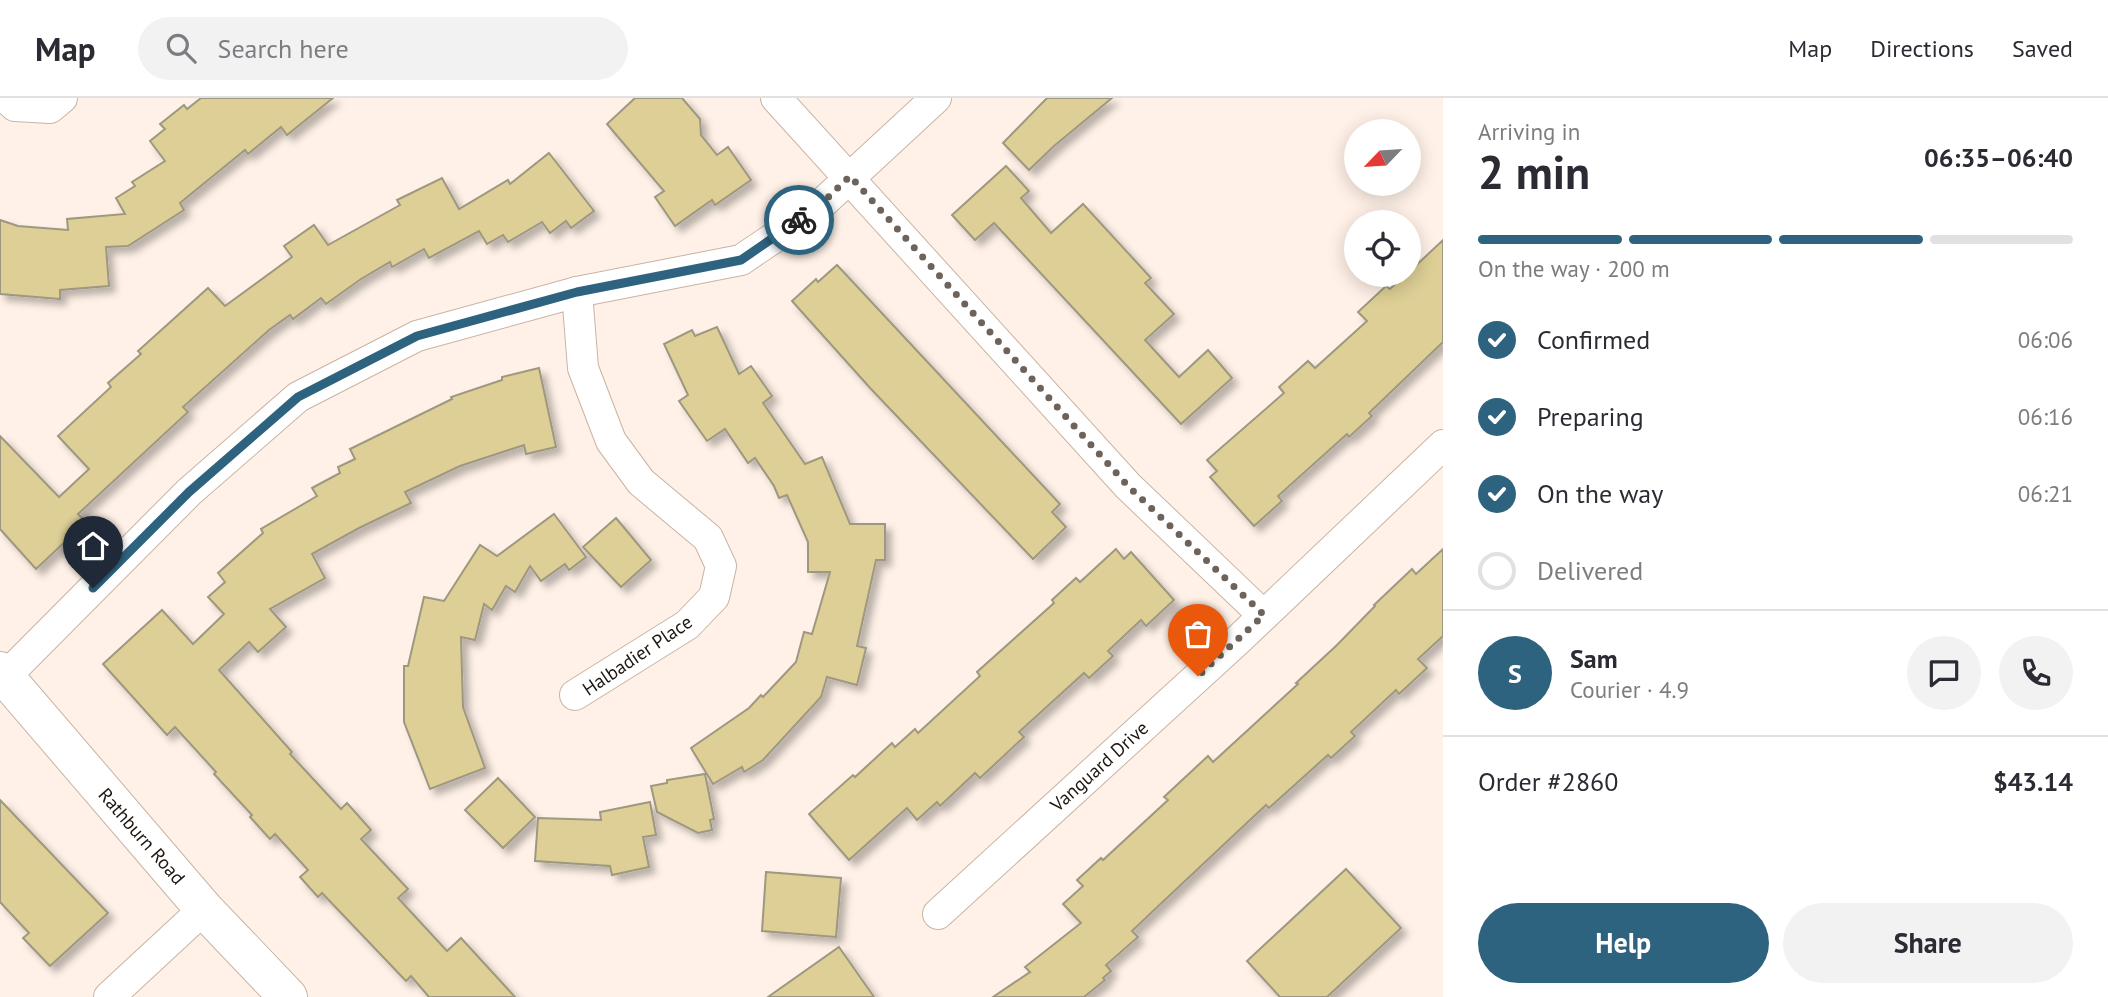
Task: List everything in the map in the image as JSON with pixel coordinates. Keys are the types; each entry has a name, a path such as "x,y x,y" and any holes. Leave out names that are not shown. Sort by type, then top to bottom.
{"street":[{"path":"6,98 15,106 50,108 62,98"},
{"path":"776,98 850,176 1128,486 1264,615"},
{"path":"3,674 189,492 298,397 417,336 577,292 741,260 815,210 936,98"},
{"name":"Halbadier Place","path":"575,695 687,625 714,597 721,566 708,538 641,482 611,441 583,369 577,292"},
{"name":"Vanguard Drive","path":"938,914 1264,615 1443,445"},
{"name":"Rathburn Road","path":"3,674 204,909 288,997"},
{"path":"109,997 204,909"}],"building":[{"path":"201,98 333,98 287,135 281,127 248,154 245,150 180,203 184,210 128,246 106,247 109,286 60,290 60,299 0,294 0,220 18,226 68,230 67,219 125,214 116,198 135,186 132,182 165,161 150,141 165,129 160,124 184,105 187,109"},
{"path":"635,98 682,98 700,119 701,135 717,155 728,147 751,180 715,205 712,200 675,226 655,197 664,191 607,124"},
{"path":"1047,98 1112,98 1029,170 1003,143"},
{"path":"549,153 594,211 571,228 566,221 550,233 542,222 508,242 503,235 487,244 479,231 429,258 424,249 392,267 390,262 326,304 321,298 293,319 290,315 269,330 183,407 188,412 78,514 86,522 36,569 0,529 0,436 59,497 89,469 58,436 111,387 108,383 141,354 138,351 208,288 225,306 292,257 284,246 314,225 328,245 400,205 397,200 442,178 459,209 508,180 510,184"},
{"path":"1006,166 1029,191 1021,198 1051,233 1083,204 1151,278 1145,283 1174,314 1145,340 1179,377 1208,350 1232,378 1181,424 994,223 975,240 952,215"},
{"path":"1443,240 1443,342 1369,413 1372,416 1349,437 1347,434 1278,496 1282,501 1254,526 1210,477 1217,471 1207,460 1284,393 1279,387 1308,361 1315,368 1367,321 1358,312 1385,287 1421,287 1421,261"},
{"path":"837,265 1060,504 1052,512 1066,527 1033,559 871,389 792,301 816,279 818,282"},
{"path":"717,327 739,374 751,366 772,396 763,403 805,464 822,457 850,524 885,524 885,560 876,560 857,646 866,648 857,685 827,677 821,697 763,760 744,772 742,767 713,784 691,748 749,708 761,695 763,697 796,662 804,632 812,634 830,572 808,572 808,542 787,495 779,498 755,458 748,463 725,429 707,441 679,401 688,395 664,344 692,330 695,336"},
{"path":"539,368 556,447 526,454 524,445 460,466 405,492 411,503 312,554 325,578 270,609 286,627 258,652 249,642 219,670 341,809 347,803 371,830 361,839 408,889 398,898 447,951 461,938 515,997 429,997 411,976 406,981 322,893 318,897 300,877 308,870 275,834 270,839 214,774 216,772 175,727 167,735 103,664 162,610 193,644 224,614 208,597 225,582 218,573 263,533 261,529 317,496 312,488 340,473 338,467 355,459 350,449 452,399 451,397 502,380 502,377"},
{"path":"554,514 586,557 569,570 565,564 541,581 530,566 515,592 506,586 492,610 484,604 475,640 461,637 463,707 485,768 430,789 404,722 404,666 408,666 424,597 444,601 480,545 497,556"},
{"path":"616,518 651,560 621,587 583,547"},
{"path":"1116,549 1124,559 1131,552 1174,600 1146,626 1141,620 1108,651 1113,656 1089,678 1084,673 1019,732 1024,737 980,778 975,773 940,806 937,802 917,820 907,808 849,860 809,814 892,743 895,747 915,729 918,733 980,676 977,672 1054,603 1052,600 1076,578 1080,582"},
{"path":"1443,549 1443,636 1418,659 1427,668 1399,694 1396,690 1351,732 1355,736 1331,758 1328,755 1269,808 1266,805 1132,931 1138,937 1106,965 1111,971 1103,978 1105,980 1084,997 993,997 1030,972 1025,967 1081,923 1063,904 1083,886 1077,880 1101,858 1103,860 1168,800 1164,797 1208,756 1213,762 1298,684 1296,683 1412,569 1416,574"},
{"path":"705,774 714,819 710,820 712,830 698,833 657,812 651,786 667,783 667,780"},
{"path":"498,778 535,817 503,848 465,810"},
{"path":"0,800 108,913 50,966 23,938 29,933 0,902"},
{"path":"650,802 656,835 643,837 649,867 612,875 610,866 535,861 538,818 601,820 600,812"},
{"path":"1346,869 1401,928 1327,997 1280,997 1247,961"},
{"path":"766,872 841,878 836,937 762,931"},
{"path":"839,947 874,997 768,997"}],"way so far":[{"path":"799,220 819,206 850,176 1128,486 1264,615 1198,676"}],"route":[{"path":"93,588 189,492 298,397 417,336 577,292 741,260 799,220"}]}
